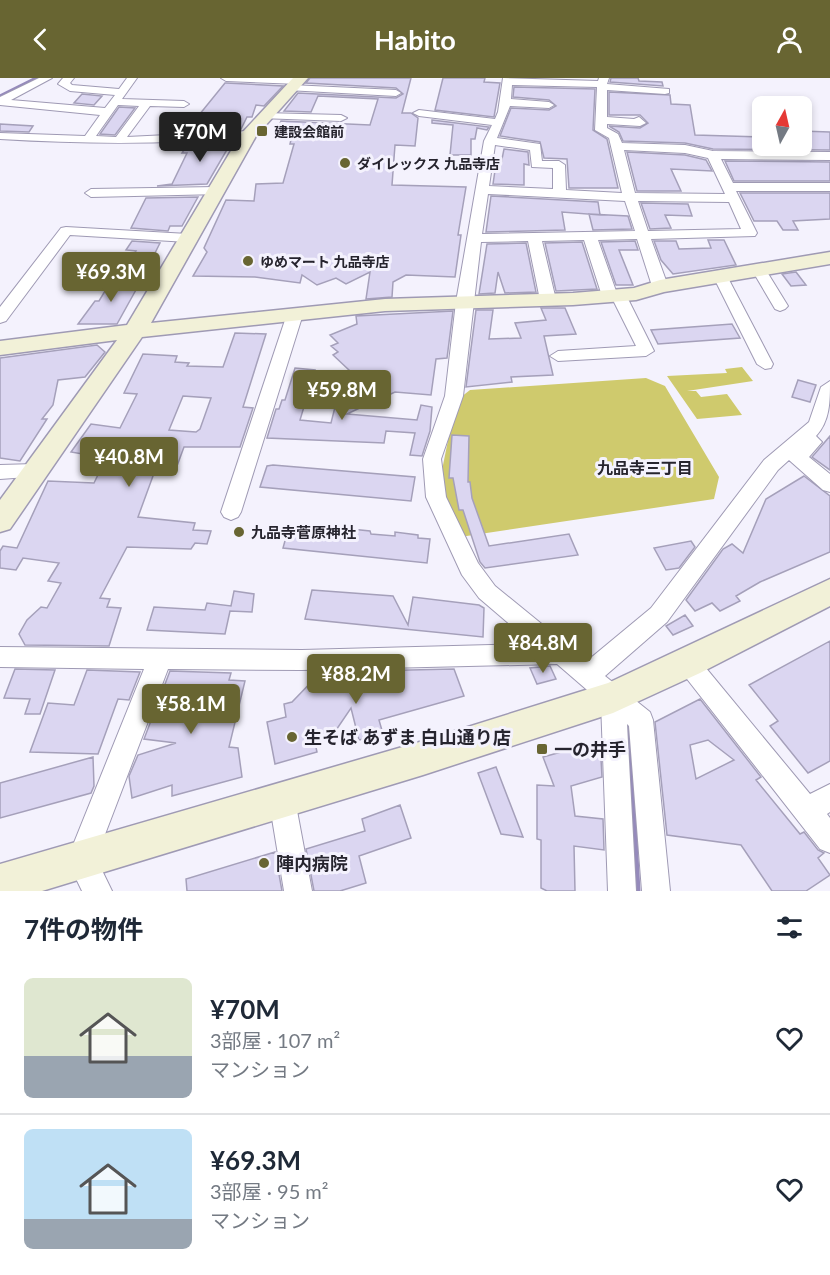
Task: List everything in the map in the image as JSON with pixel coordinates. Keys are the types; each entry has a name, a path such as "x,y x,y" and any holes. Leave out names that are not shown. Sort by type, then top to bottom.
{"street":[{"path":"0,92 28,78"},
{"path":"0,102 47,78"},
{"path":"226,78 297,82 396,93"},
{"path":"68,79 63,84 70,88 128,84"},
{"path":"656,891 641,720 487,592 470,569 455,542 436,497 432,459 454,396 464,302 490,141 503,112 507,80 602,83 665,91"},
{"path":"0,521 135,331 249,135 297,82"},
{"path":"602,83 602,130 614,136 630,197 660,286"},
{"path":"87,141 128,84"},
{"path":"0,102 107,112"},
{"path":"114,102 184,104"},
{"path":"119,140 147,103"},
{"path":"419,113 503,112 549,105"},
{"path":"462,108 540,114"},
{"path":"264,116 341,118"},
{"path":"602,120 640,123"},
{"path":"0,136 87,141 196,140 249,135"},
{"path":"490,141 536,147 536,164 559,165 560,194"},
{"path":"616,146 685,149 713,154 830,156"},
{"path":"476,238 643,233 750,233 713,154"},
{"path":"483,190 630,197 830,188"},
{"path":"91,193 216,191"},
{"path":"0,318 66,231 188,238"},
{"path":"558,356 646,351 614,296 589,235"},
{"path":"534,237 548,300"},
{"path":"0,348 295,314 464,302 548,300 636,294 660,286 830,258"},
{"path":"759,270 780,306"},
{"path":"720,276 765,364"},
{"path":"231,512 295,314"},
{"path":"583,673 596,669 659,615 771,465 817,425 830,387"},
{"path":"830,415 825,430 796,457 830,485"},
{"path":"0,472 35,471"},
{"path":"0,884 282,800 613,696 688,663 830,592"},
{"path":"0,657 302,660 559,654"},
{"path":"81,860 160,659"},
{"path":"688,663 830,839"},
{"path":"613,696 622,891"},
{"path":"807,811 830,797"},
{"path":"282,800 298,891"},
{"path":"81,860 98,891"}],"shaded area":[{"path":"742,367 753,381 687,391 696,391 701,397 727,394 742,415 697,419 667,376 727,373 725,369"},
{"path":"646,378 665,386 719,477 714,499 460,537 445,498 442,470 456,401 470,390"}],"building":[{"path":"310,78 411,78 402,113 411,113 418,118 415,146 395,145 392,185 466,187 458,235 461,235 455,277 406,275 393,282 392,297 366,299 370,272 346,284 336,278 317,285 302,275 300,283 255,277 193,276 207,252 204,248 226,200 254,201 256,184 283,183 294,144 290,144 293,131 277,131 281,121 370,125 378,99 318,96 311,112 284,111 298,93 396,98 403,94 396,88 306,83"},
{"path":"443,78 485,78 484,82 500,83 494,117 435,110"},
{"path":"611,78 638,78 639,81 662,82 663,86 610,82"},
{"path":"225,83 283,86 264,106 256,105 252,117 247,117 241,129 195,131 205,115 199,115"},
{"path":"514,87 595,89 593,130 607,139 618,188 569,188 567,159 544,158 540,142 500,136 511,108 549,110 556,106 549,100 513,97"},
{"path":"609,92 670,95 671,104 690,105 695,135 752,137 752,149 713,149 685,143 623,141 619,132 609,126 640,128 648,123 640,115 609,115"},
{"path":"82,94 102,96 94,105 74,103"},
{"path":"119,107 135,108 115,135 100,134"},
{"path":"432,120 489,127 487,130 477,128 475,139 471,139 471,155 450,155 453,125 432,123"},
{"path":"0,124 33,126 29,132 0,131"},
{"path":"812,131 830,132 830,150 812,150"},
{"path":"232,141 207,184 157,186 172,184 187,153 182,153 188,144"},
{"path":"504,149 528,152 529,165 524,164 524,185 493,184 496,164 501,164"},
{"path":"627,152 685,155 706,160 712,171 671,169 681,191 637,191"},
{"path":"725,161 830,162 830,181 734,181"},
{"path":"740,193 830,193 830,219 793,221 798,230 783,230 777,221 754,221"},
{"path":"491,196 598,202 600,215 562,212 565,230 486,232"},
{"path":"198,197 182,226 170,226 168,231 131,228 146,198"},
{"path":"641,203 688,204 692,216 665,215 671,228 650,229"},
{"path":"589,214 628,216 632,229 593,230"},
{"path":"708,240 724,240 736,265 673,274 661,260 654,241 676,241 679,249 711,248"},
{"path":"132,241 160,243 146,271 124,270 136,251 126,250"},
{"path":"635,241 638,250 619,250 633,285 616,285 601,242"},
{"path":"582,242 597,289 556,291 545,243"},
{"path":"526,243 536,292 505,293 498,272 495,293 479,294 487,244"},
{"path":"796,272 806,285 791,286 782,274"},
{"path":"114,276 122,276 137,288 117,324 78,324 95,301 99,301"},
{"path":"541,308 565,308 576,334 544,336 553,375 511,377 512,382 466,387 476,310 493,310 489,339 521,338 515,323 546,320"},
{"path":"453,311 447,358 436,359 431,395 395,392 367,405 332,371 351,372 333,355 338,352 331,346 338,343 330,335 357,324 356,316"},
{"path":"732,324 740,338 658,344 651,330"},
{"path":"235,333 266,334 243,407 253,408 240,447 184,447 177,466 157,465 138,517 195,523 193,530 211,531 207,544 195,543 191,549 127,547 100,598 110,599 107,607 121,608 109,646 25,645 19,634 27,620 41,607 47,608 61,583 48,581 59,563 23,558 16,570 0,568 0,551 3,546 17,548 48,481 94,483 106,458 71,452 91,424 120,428 137,394 124,393 143,354 177,356 175,362 189,363 187,366 223,367","holes":["183,396 211,398 200,429 196,432 169,430"]},
{"path":"97,345 105,352 85,377 58,380 53,405 42,419 47,419 20,461 0,458 0,358"},
{"path":"295,368 315,370 300,420 331,423 336,403 366,405 347,414 417,420 421,405 432,407 430,431 422,456 410,455 415,433 386,431 384,443 267,438 276,409 279,409 282,400 285,400"},
{"path":"798,380 816,385 810,402 792,397"},
{"path":"452,435 469,436 468,482 470,482 472,498 489,546 569,534 578,555 485,568 480,562 463,510 459,510 453,478 449,478"},
{"path":"830,436 830,470 812,457"},
{"path":"267,466 415,477 411,501 260,487"},
{"path":"804,476 830,496 830,552 760,582 736,596 740,601 720,611 712,603 695,611 686,600 723,549 732,544 743,553 766,499"},
{"path":"303,524 370,531 371,534 395,536 395,532 418,535 418,538 430,539 427,563 283,548 289,526 302,527"},
{"path":"691,541 695,547 679,568 666,570 654,548"},
{"path":"312,590 393,596 408,625 413,597 479,605 484,608 483,637 305,619"},
{"path":"234,591 254,594 252,612 230,611 225,634 147,630 154,607 205,610 207,603 231,606"},
{"path":"685,615 693,626 673,635 666,626"},
{"path":"830,641 830,761 808,773 770,726 778,721 749,685"},
{"path":"550,666 556,679 537,684 530,668"},
{"path":"15,669 55,670 40,714 25,714 30,699 4,698"},
{"path":"454,669 464,696 379,720 383,734 359,740 351,708 328,742 313,734 317,752 275,764 267,722 286,717 284,704 292,702 321,672"},
{"path":"87,670 140,672 129,700 118,699 98,754 30,752 48,703 74,705"},
{"path":"170,671 231,673 229,680 245,681 229,747 238,748 242,777 172,796 172,785 132,798 129,776 138,755 176,743 144,739"},
{"path":"700,699 761,777 756,780 800,834 804,832 818,850 824,853 818,858 830,875 806,891 772,891 741,845 667,835 655,722","holes":["708,740 734,760 696,779 690,745"]},
{"path":"594,743 601,759 602,777 571,786 575,816 603,819 604,850 574,846 575,891 547,891 541,888 541,840 537,839 537,785 554,786 543,757"},
{"path":"93,757 94,786 91,793 0,818 0,783"},
{"path":"496,767 523,837 501,834 478,773"},
{"path":"400,805 411,838 359,856 366,883 340,891 314,891 306,849 365,831 362,819"},
{"name":"陣内病院","path":"275,852 282,891 187,891 186,879"}],"waterway":[{"path":"0,96 36,78"},
{"path":"628,730 637,891"}],"place":[{"name":"建設会館前","path":"262,131"},
{"name":"ダイレックス 九品寺店","path":"345,163"},
{"name":"ゆめマート 九品寺店","path":"248,261"},
{"name":"九品寺菅原神社","path":"239,532"},
{"name":"生そば あずま 白山通り店","path":"292,737"},
{"name":"一の井手","path":"542,749"},
{"name":"陣内病院","path":"264,863"}],"district":[{"name":"九品寺三丁目","path":"645,467"}]}
